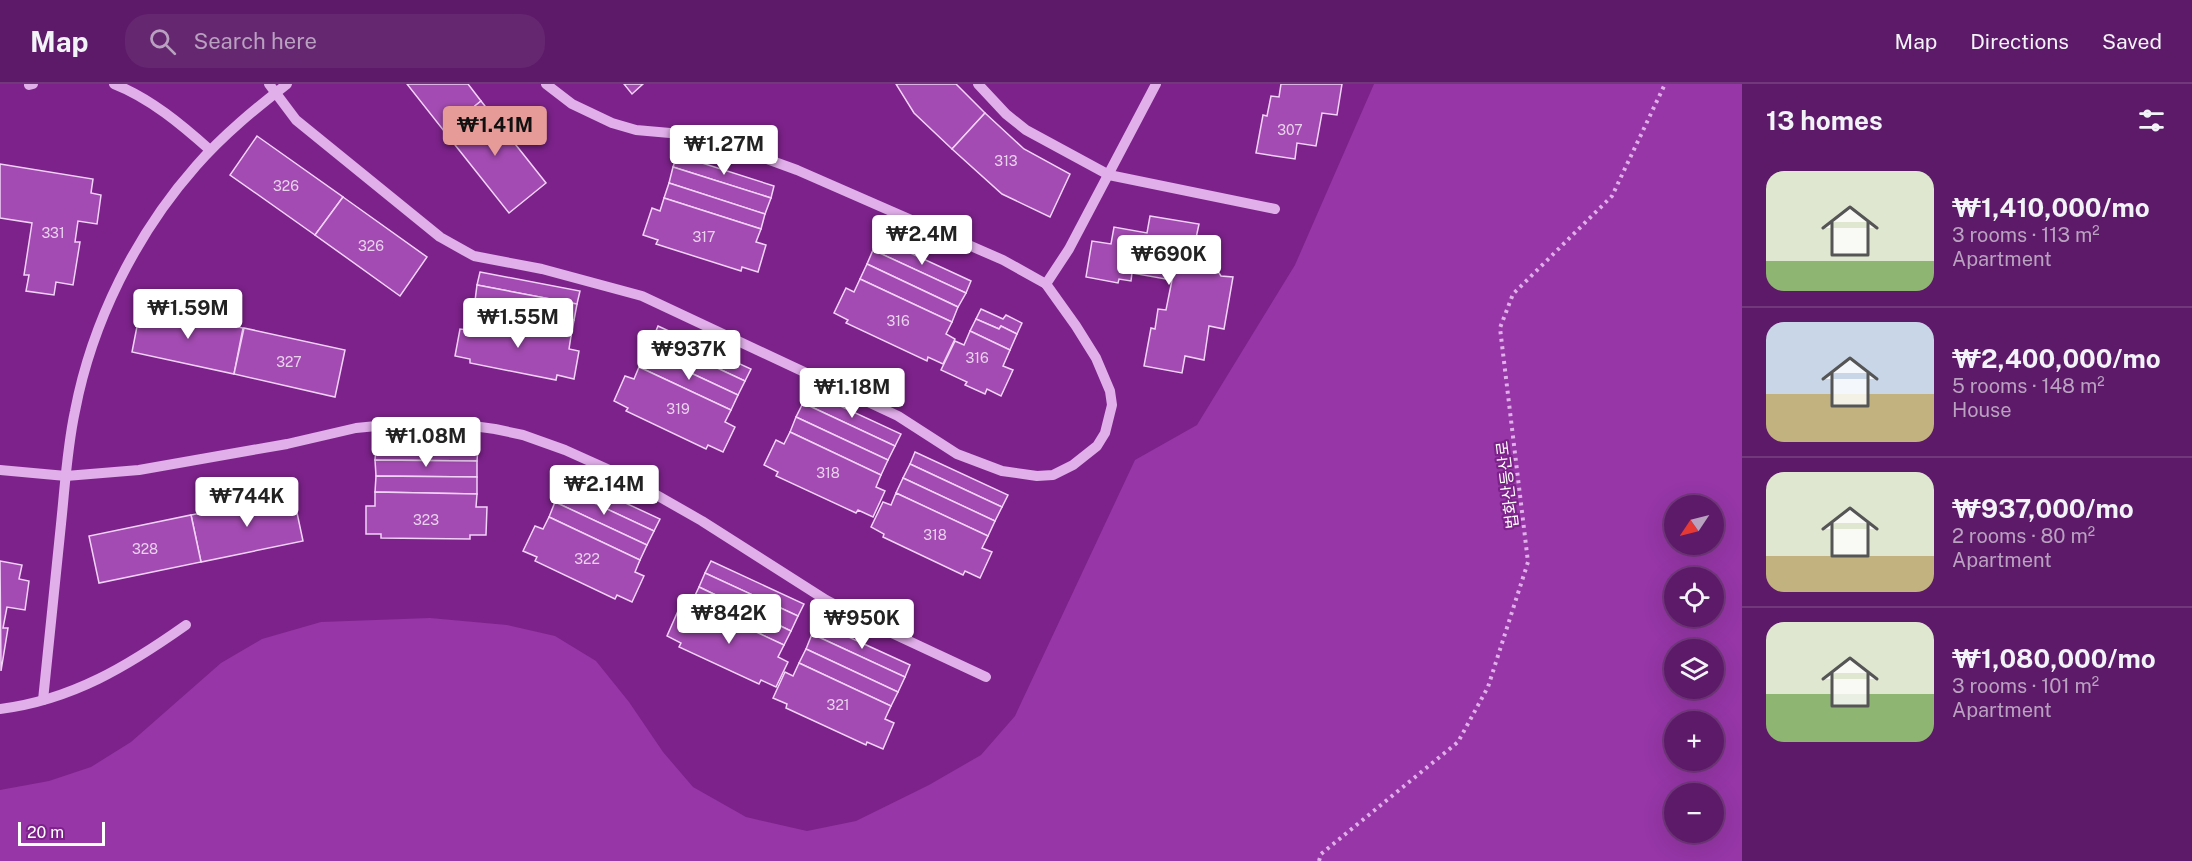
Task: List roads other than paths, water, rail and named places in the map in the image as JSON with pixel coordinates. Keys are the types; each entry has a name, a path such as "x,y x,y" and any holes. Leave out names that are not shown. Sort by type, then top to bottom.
{"lane":[{"path":"114,84 167,115 210,150"},
{"path":"43,700 75,411 81,385 114,291 154,221 178,187 210,150 272,89 287,84"},
{"path":"272,89 296,120 440,237 457,248 484,259 542,269 642,296 898,416 957,454 980,464 1021,475 1053,475 1097,446 1105,433 1112,405 1110,391 1096,358 1046,284 1003,260 797,170 704,136 636,130 612,123 572,104 546,84"},
{"path":"978,84 1006,114 1026,130 1109,175 1275,209"},
{"path":"1046,284 1069,249 1156,84"},
{"path":"0,470 66,476 101,474 174,465 287,444 356,428 433,424 495,429 523,435 565,450 625,477 702,521 826,600 986,677"},
{"path":"0,709 43,700 90,685 121,668 186,625"}]}
